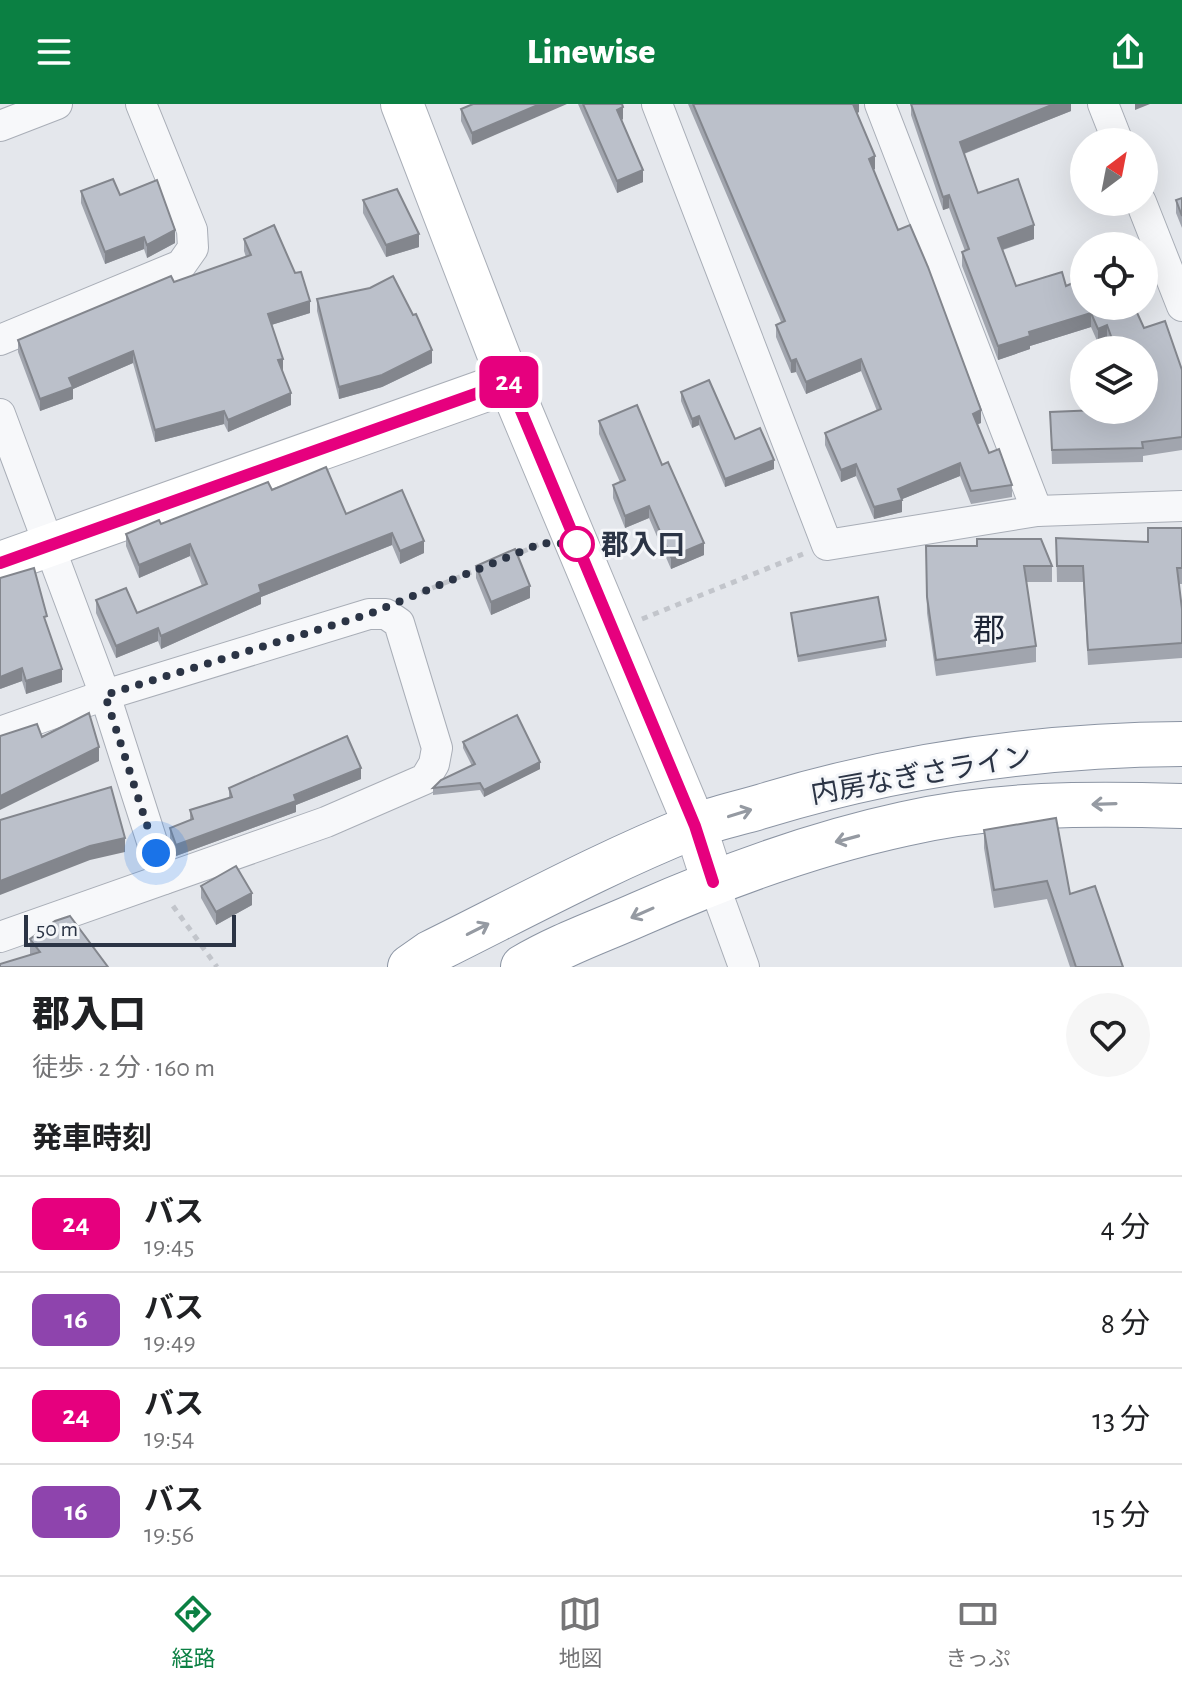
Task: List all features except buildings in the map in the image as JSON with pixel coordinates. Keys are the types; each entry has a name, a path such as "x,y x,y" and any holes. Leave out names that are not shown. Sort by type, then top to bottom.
{"highway":[{"name":"内房なぎさライン","path":"410,967 430,953 572,882 695,826 840,783 930,767 1111,745 1182,744"},
{"name":"内房なぎさライン","path":"523,967 713,882 797,852 905,823 1008,808 1113,804 1182,806"}],"main road":[{"path":"402,104 509,382 695,826 713,882"},
{"path":"0,563 509,382"}],"street":[{"path":"0,126 57,104"},
{"path":"0,340 181,265 193,248 192,230 141,104"},
{"path":"657,104 827,545 1037,511 1182,506"},
{"path":"880,104 1037,511"},
{"path":"1103,104 1112,128"},
{"path":"1147,216 1182,306"},
{"path":"0,414 105,695 164,879"},
{"path":"0,732 105,695 369,614 386,614 399,623 437,748 434,764 425,779 326,822 0,937"},
{"path":"713,882 744,967"}],"path":[{"path":"504,559 542,543"},
{"path":"630,624 827,545"},
{"path":"369,614 489,565"},
{"path":"164,879 168,898 217,967"}],"bus line":[{"name":"24","path":"0,563 509,382 695,826 713,882"}],"place":[{"name":"郡入口","path":"577,544"}],"district":[{"name":"郡","path":"989,630"}],"route":[{"path":"156,853 105,695 369,614 542,543 577,544"}]}
